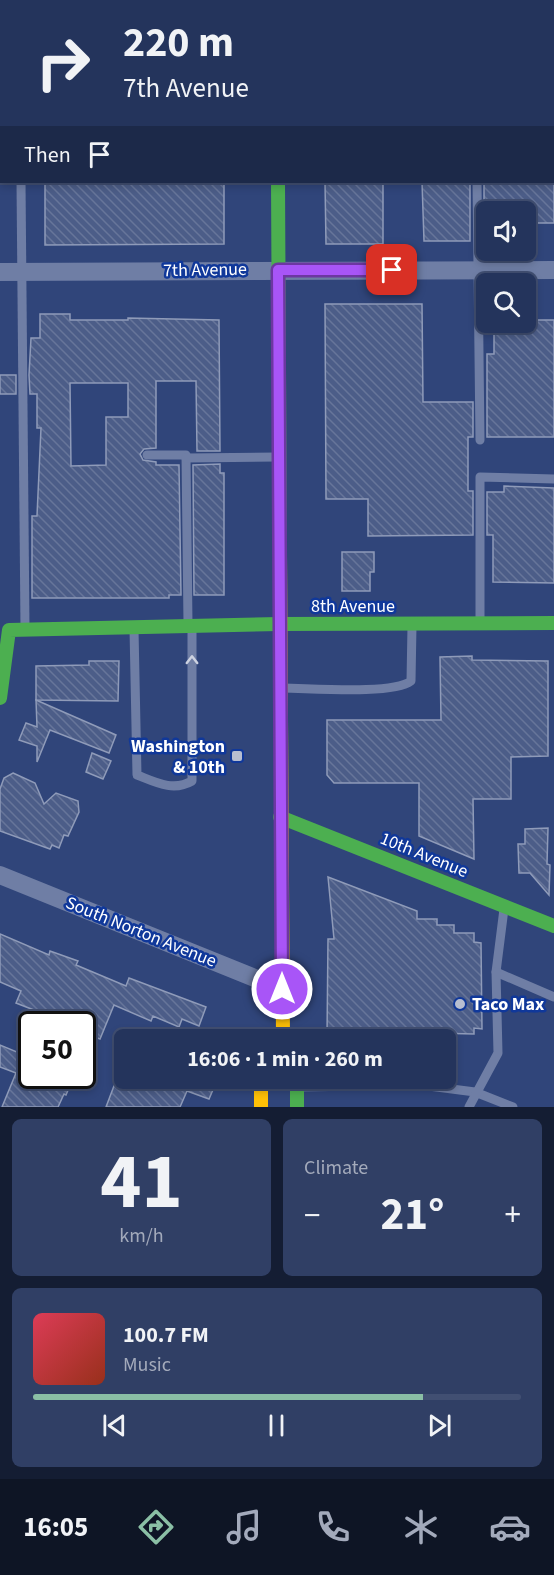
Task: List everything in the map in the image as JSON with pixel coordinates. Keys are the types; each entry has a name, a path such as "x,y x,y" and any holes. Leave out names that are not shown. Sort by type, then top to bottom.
{"main road":[{"path":"278,183 281,1029"},
{"name":"8th Avenue","path":"6,639 25,630 279,624 554,623"},
{"path":"0,698 6,639"},
{"name":"10th Avenue","path":"280,817 554,926"},
{"path":"261,1089 261,1107"},
{"path":"297,1089 297,1107"}],"street":[{"name":"7th Avenue","path":"0,272 554,270"},
{"name":"South Norton Avenue","path":"0,875 282,989"}],"lane":[{"path":"21,183 25,630"},
{"path":"477,183 480,440"},
{"path":"134,627 137,775 164,786 183,786 192,781 186,455 147,455"},
{"path":"186,458 279,457"},
{"path":"480,623 480,477 554,479"},
{"path":"279,688 380,689 406,685 411,681 412,623"},
{"path":"469,1107 475,1092 498,1053 496,972 505,906"},
{"path":"496,972 554,997"},
{"path":"452,1089 475,1092 513,1107"}],"building":[{"path":"45,183 224,183 224,244 45,245"},
{"path":"325,183 383,183 383,244 326,244"},
{"path":"422,183 470,183 470,241 424,241"},
{"path":"484,183 554,183 554,223 536,223 536,201 484,201"},
{"path":"325,304 422,304 423,402 473,402 473,437 468,437 468,491 473,491 473,535 368,536 368,499 326,499"},
{"path":"40,314 70,314 70,320 128,320 128,318 219,320 220,451 197,451 196,381 156,381 156,448 144,449 140,454 143,460 156,462 156,465 179,465 181,595 169,595 169,598 32,598 32,516 37,516 41,428 37,428 37,394 30,394 29,375 31,338 40,338","holes":["70,383 128,383 128,417 106,417 106,465 71,466"]},
{"path":"536,320 554,320 554,437 487,437 487,354 494,354 494,333 536,333"},
{"path":"0,375 16,375 16,394 0,394"},
{"path":"220,464 220,473 224,473 224,595 194,595 193,465"},
{"path":"504,486 554,488 554,583 493,582 493,535 487,535 487,492 504,492"},
{"path":"342,552 374,552 374,572 370,572 370,591 342,591"},
{"path":"472,656 472,660 548,661 548,756 511,757 511,799 473,799 474,859 419,836 419,783 334,783 327,775 327,720 441,720 440,657"},
{"path":"89,661 119,661 118,701 36,700 36,666 89,665"},
{"path":"36,700 116,735 109,753 50,730 37,762 37,746 19,740 26,723 37,727"},
{"path":"92,753 111,761 103,779 86,772"},
{"path":"13,773 35,783 44,804 56,793 78,801 79,812 68,836 64,835 59,848 52,845 50,849 0,831 0,789 4,778"},
{"path":"548,828 549,895 530,873 519,873 518,844 525,844 525,829"},
{"path":"328,877 417,911 417,919 437,919 437,925 454,925 454,933 474,933 474,942 481,943 482,1029 474,1028 474,1034 456,1034 456,1029 327,1029 328,939 334,939"},
{"path":"0,934 49,955 50,951 78,961 76,965 126,986 129,978 206,1007 199,1026 182,1019 179,1027 153,1016 151,1021 114,1005 100,1039 96,1037 96,1011 36,1011 16,1003 21,991 0,982"},
{"path":"0,1045 18,1052 18,1089 69,1089 58,1107 2,1107 16,1073 0,1067"},
{"path":"114,1086 114,1089 213,1089 209,1099 187,1091 180,1107 106,1107"}],"traffic: fast":[{"path":"278,183 280,554"},
{"path":"0,698 9,630 279,624 554,623"},
{"path":"280,817 554,926"},
{"path":"297,1089 297,1107"}],"traffic: slow":[{"path":"280,554 283,1029"},
{"path":"261,1089 261,1107"}],"place":[{"name":"Washington & 10th","path":"237,756"},
{"name":"Taco Max","path":"460,1004"}],"route":[{"path":"282,989 278,270 392,270"}]}
